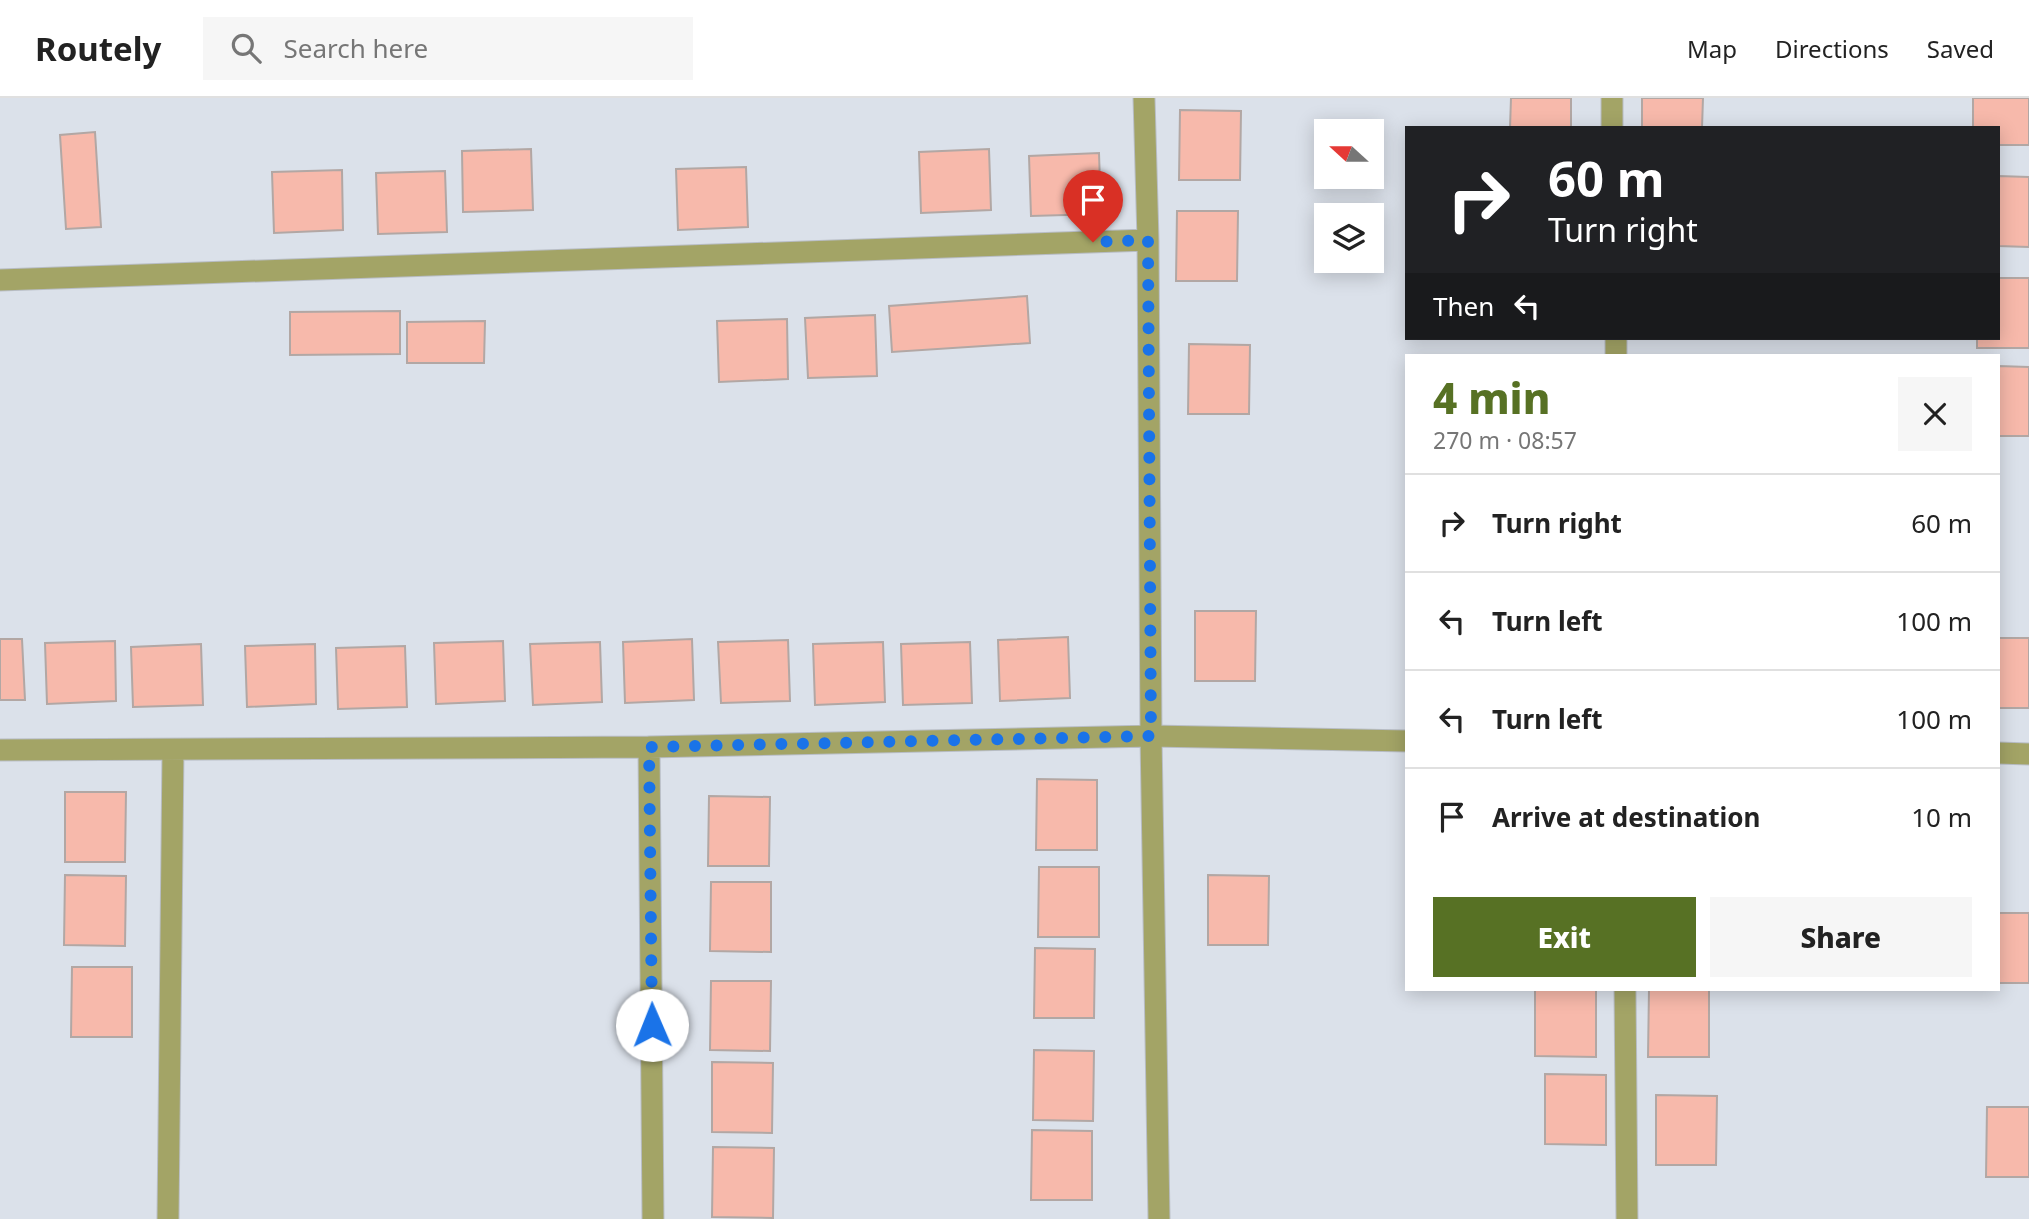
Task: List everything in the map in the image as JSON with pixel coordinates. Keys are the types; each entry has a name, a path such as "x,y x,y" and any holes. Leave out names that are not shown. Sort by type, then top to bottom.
{"street":[{"path":"1144,98 1159,1219"},
{"path":"1612,98 1612,126"},
{"path":"0,280 1148,240"},
{"path":"0,750 649,747 1151,736 1405,741"},
{"path":"649,747 653,1219"},
{"path":"168,1219 173,750"},
{"path":"2000,753 2029,754"},
{"path":"1625,991 1627,1219"}],"building":[{"path":"1511,98 1571,98 1571,126 1510,126"},
{"path":"1642,98 1703,98 1702,126 1642,126"},
{"path":"1973,98 2029,98 2029,145 2000,145 2000,126 1973,126"},
{"path":"1180,110 1241,111 1240,180 1179,180"},
{"path":"95,132 101,227 66,229 60,135"},
{"path":"531,149 533,210 463,212 462,151"},
{"path":"989,149 991,210 921,213 919,152"},
{"path":"1099,153 1101,214 1031,216 1029,156"},
{"path":"746,167 748,227 678,230 676,169"},
{"path":"342,170 343,230 274,233 272,172"},
{"path":"445,171 447,232 378,234 376,173"},
{"path":"2000,176 2029,177 2029,247 2000,246"},
{"path":"1177,211 1238,211 1237,281 1176,281"},
{"path":"2000,278 2029,278 2029,348 1977,348 1977,340 2000,340"},
{"path":"1027,296 1030,343 892,352 889,306"},
{"path":"400,311 400,354 290,355 290,312"},
{"path":"875,315 877,376 808,378 805,318"},
{"path":"787,319 788,379 719,382 717,321"},
{"path":"485,321 484,363 407,363 407,322"},
{"path":"1189,344 1250,345 1249,414 1188,414"},
{"path":"2000,366 2029,367 2029,436 2000,436"},
{"path":"1195,611 1256,611 1255,681 1195,681"},
{"path":"1068,637 1070,698 1000,701 998,640"},
{"path":"2000,638 2029,638 2029,708 2000,708"},
{"path":"0,639 22,639 25,700 0,700"},
{"path":"692,639 694,700 625,703 623,642"},
{"path":"788,640 790,701 721,703 718,642"},
{"path":"115,641 116,701 47,704 45,643"},
{"path":"503,641 505,701 436,704 434,643"},
{"path":"600,642 602,702 533,705 530,644"},
{"path":"883,642 885,702 815,705 813,644"},
{"path":"970,642 972,703 903,705 901,644"},
{"path":"201,644 203,705 133,707 131,647"},
{"path":"315,644 316,704 247,707 245,646"},
{"path":"405,646 407,707 338,709 336,648"},
{"path":"1037,779 1097,780 1097,850 1036,850"},
{"path":"65,792 126,792 125,862 65,862"},
{"path":"709,796 770,797 769,866 708,866"},
{"path":"1039,867 1099,867 1099,937 1038,937"},
{"path":"65,875 126,876 125,946 64,945"},
{"path":"1208,875 1269,876 1268,945 1208,945"},
{"path":"711,882 771,882 771,952 710,951"},
{"path":"2000,913 2029,913 2029,983 2000,983"},
{"path":"1035,948 1095,949 1094,1018 1034,1018"},
{"path":"72,967 132,967 132,1037 71,1037"},
{"path":"711,981 771,981 770,1051 710,1050"},
{"path":"1535,991 1596,991 1596,1057 1535,1056"},
{"path":"1649,991 1709,991 1709,1057 1648,1057"},
{"path":"1034,1050 1094,1051 1093,1121 1033,1120"},
{"path":"712,1062 773,1063 772,1133 712,1132"},
{"path":"1545,1074 1606,1075 1606,1145 1545,1144"},
{"path":"1656,1095 1717,1096 1716,1165 1656,1165"},
{"path":"1987,1107 2029,1107 2029,1177 1986,1177"},
{"path":"1032,1130 1092,1131 1092,1200 1031,1200"},
{"path":"713,1147 774,1148 773,1218 712,1217"}],"route":[{"path":"652,1025 649,747 1151,736 1148,240 1093,242"}]}
